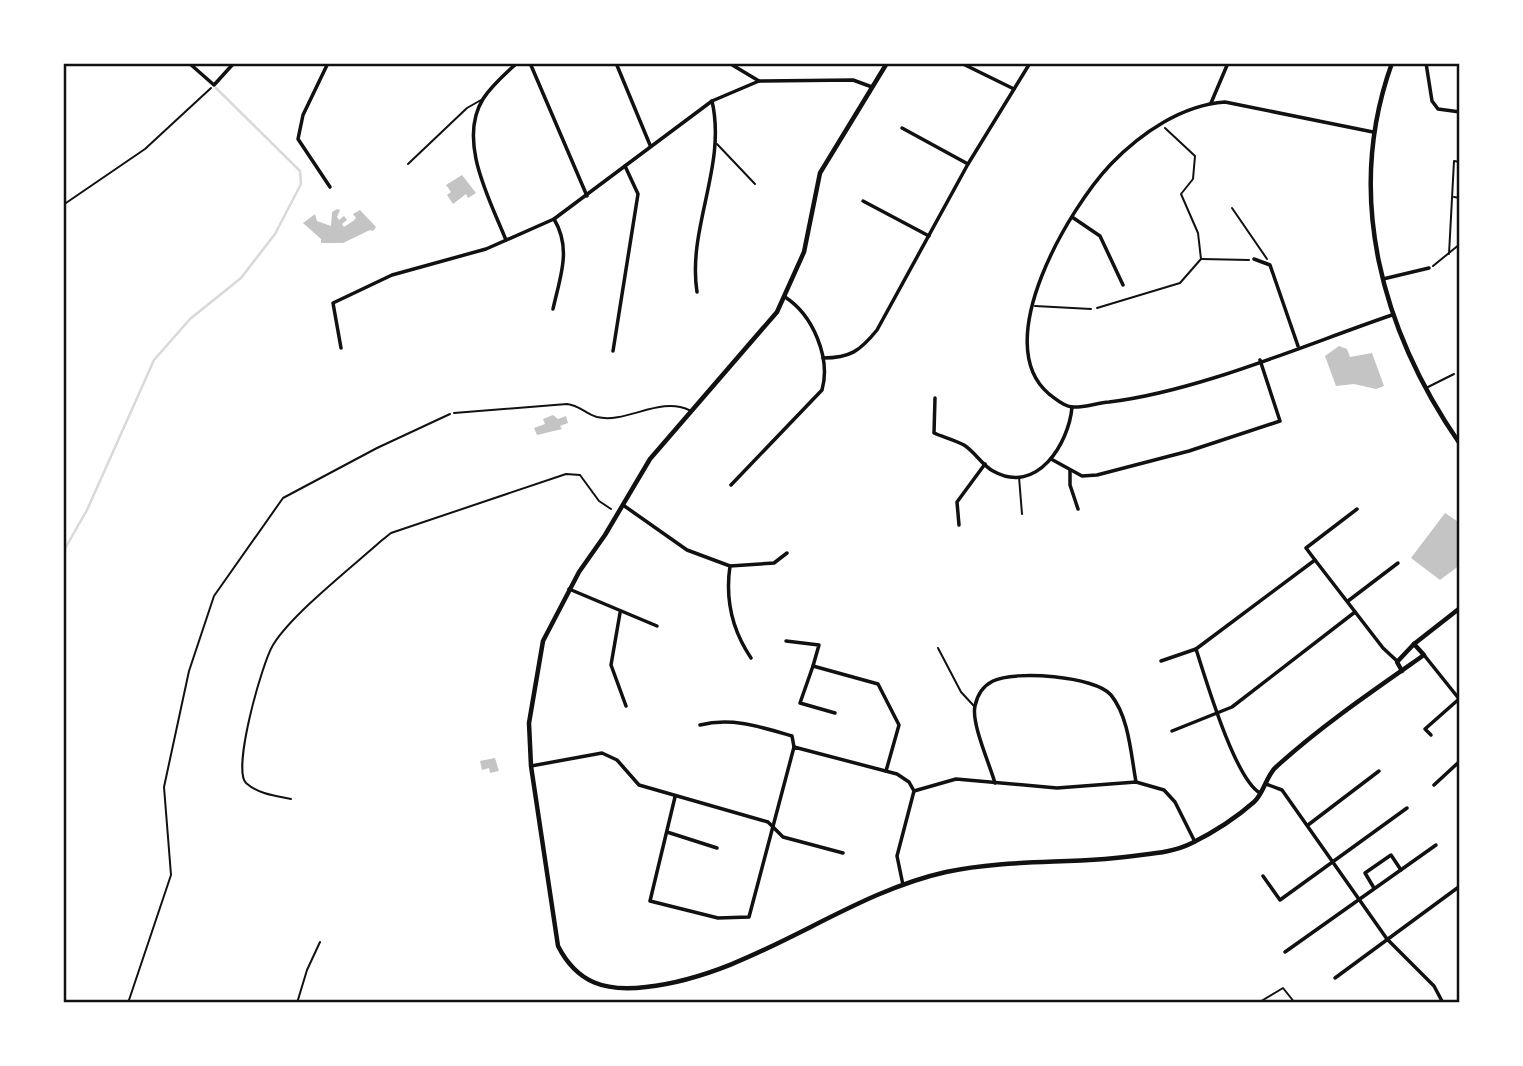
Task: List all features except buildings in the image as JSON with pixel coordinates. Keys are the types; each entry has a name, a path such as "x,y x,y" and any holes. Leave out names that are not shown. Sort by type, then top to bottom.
{"street":[{"path":"189,63 214,85 234,63"},
{"path":"328,63 303,115 298,139 330,187"},
{"path":"506,240 479,166 473,136 482,100 517,63"},
{"path":"530,63 587,196"},
{"path":"617,63 650,145"},
{"path":"729,63 759,81"},
{"path":"887,63 820,173 804,252 785,297 769,322 650,459 569,589 543,641 529,723 531,766 553,919 558,946 567,963 580,976 600,985 646,988 701,974 736,961 903,885 977,867 1122,858 1171,850 1195,842 1256,801 1274,769 1424,655"},
{"path":"961,63 1014,89"},
{"path":"823,358 845,358 862,349 877,330 968,164 1030,63"},
{"path":"1212,103 1228,63"},
{"path":"1392,63 1373,132 1374,224 1383,279 1392,315 1425,388 1460,444"},
{"path":"1426,63 1432,101 1438,109 1460,112"},
{"path":"341,348 333,303 392,275 486,249 554,219 650,145 712,102 759,81 853,80 872,87"},
{"path":"697,292 693,269 717,144 712,102"},
{"path":"1373,132 1236,103 1212,103 1161,125 1136,141 1110,165 1072,217 1031,306 1027,343 1037,384 1060,403 1072,407 1134,399 1392,315"},
{"path":"902,128 968,164"},
{"path":"613,351 638,194 625,166"},
{"path":"863,201 929,236"},
{"path":"1072,217 1100,236 1123,285"},
{"path":"553,309 563,261 564,236 554,219"},
{"path":"1254,259 1270,265 1298,347"},
{"path":"1383,279 1429,268"},
{"path":"731,485 822,390 826,375 823,358 810,323 796,305 785,297"},
{"path":"1051,459 1082,476 1097,475 1189,452 1280,421 1260,360"},
{"path":"935,398 934,433 964,446 994,472 1019,476 1030,474 1051,459 1070,425 1072,407"},
{"path":"959,525 957,502 985,464"},
{"path":"1070,471 1070,485 1078,509"},
{"path":"623,505 687,550 730,566 774,563 787,553"},
{"path":"1357,509 1306,548 1402,671"},
{"path":"1161,661 1196,649 1315,560"},
{"path":"1348,601 1398,563"},
{"path":"730,566 729,600 733,622 740,642 751,657"},
{"path":"569,589 620,613 657,626"},
{"path":"1397,662 1414,644 1460,608"},
{"path":"1172,732 1232,707 1355,612"},
{"path":"620,613 611,665 626,706"},
{"path":"786,641 819,645 800,703 835,713"},
{"path":"1414,644 1459,697 1425,729 1431,735"},
{"path":"1196,649 1217,713 1248,782 1260,793"},
{"path":"813,666 878,684 899,725 886,771"},
{"path":"995,783 974,706 985,687 1003,677 1072,679 1096,685 1108,692 1117,705 1136,782"},
{"path":"675,797 650,901 718,918 749,917 794,747 792,736 746,723 719,720 700,725"},
{"path":"794,747 901,775 914,791"},
{"path":"531,766 602,753 617,760 639,785 768,822 773,830 783,837 843,853"},
{"path":"1434,785 1460,761"},
{"path":"1308,825 1379,771"},
{"path":"914,791 956,779 1057,788 1136,782 1164,790 1175,802 1195,842"},
{"path":"1266,783 1282,790 1335,861 1387,939 1434,986 1443,1003"},
{"path":"903,885 897,856 914,791"},
{"path":"1263,876 1280,900 1407,808"},
{"path":"667,832 717,848"},
{"path":"1285,952 1436,845"},
{"path":"1374,888 1365,873 1391,855 1401,870"},
{"path":"1335,978 1460,886"}],"lane":[{"path":"408,164 467,108 482,100"},
{"path":"717,144 755,184"},
{"path":"1031,306 1091,309"},
{"path":"1425,388 1454,374"},
{"path":"454,413 567,404 577,405 597,417 670,405 691,411"},
{"path":"1019,476 1022,514"},
{"path":"938,648 961,692 974,706"}],"path":[{"path":"63,205 135,157 214,85"},
{"path":"1096,309 1180,283 1201,259 1198,233 1181,194 1193,179 1195,156 1161,125"},
{"path":"1449,254 1454,161 1460,162"},
{"path":"1453,197 1460,198"},
{"path":"1232,208 1259,244 1270,265"},
{"path":"1429,268 1460,244"},
{"path":"1201,259 1239,262 1254,259"},
{"path":"1123,285 1126,300"},
{"path":"128,1003 171,875 164,787 189,671 214,596 284,498 402,435 454,413"},
{"path":"291,799 259,792 245,782 242,774 240,761 266,661 274,644 306,609 381,541 398,531 566,474 580,475 599,501 618,514"},
{"path":"297,1003 307,970 320,942"},
{"path":"1258,1003 1283,988 1295,1003"}],"waterway":[{"path":"63,552 87,510 154,360 190,319 241,278 275,234 301,184 300,171 216,88"}]}
